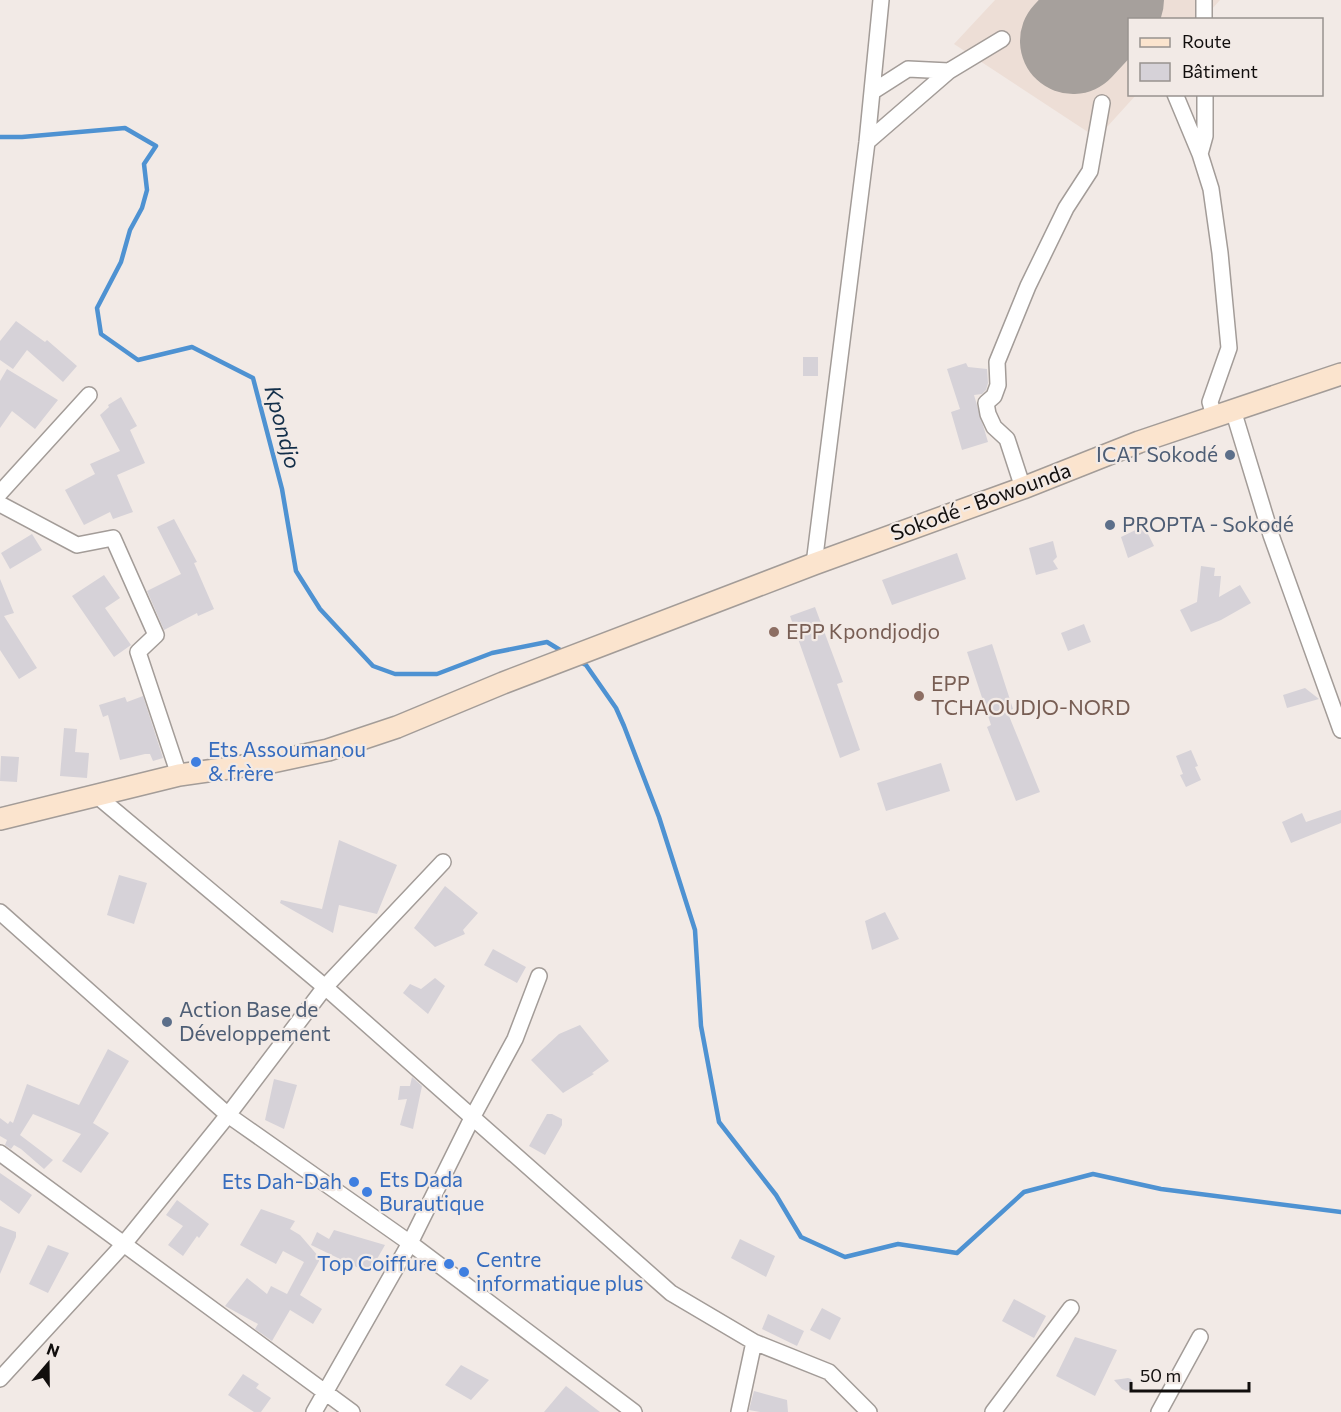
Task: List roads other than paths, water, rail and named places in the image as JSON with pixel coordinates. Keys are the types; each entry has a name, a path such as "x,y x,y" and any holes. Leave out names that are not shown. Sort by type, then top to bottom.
{"main road":[{"name":"Sokodé - Bowounda","path":"0,819 179,775 272,762 328,750 397,727 503,682 814,564 1023,488 1139,442 1341,374"}],"street":[{"path":"814,564 867,142 880,0"},
{"path":"1204,0 1204,18"},
{"path":"867,142 949,71 1002,39"},
{"path":"872,92 908,69 949,71"},
{"path":"1176,96 1200,154 1212,200 1220,253 1229,348 1210,402 1224,413 1271,535 1341,730"},
{"path":"1200,154 1205,136 1205,96"},
{"path":"1023,488 1007,439 994,427 986,403 994,396 998,385 997,362 1028,286 1066,208 1090,171 1102,103"},
{"path":"0,493 88,395"},
{"path":"0,504 77,545 113,538 156,635 138,652 179,775"},
{"path":"96,795 325,987 671,1293 754,1342 829,1372 869,1412"},
{"path":"0,1379 123,1245 228,1115 325,987 443,862"},
{"path":"0,912 228,1115 410,1243 634,1412"},
{"path":"314,1412 410,1243 472,1118 515,1039 539,976"},
{"path":"0,1153 352,1412"},
{"path":"993,1412 1071,1308"},
{"path":"1160,1412 1200,1337"},
{"path":"739,1412 754,1342"}],"waterway":[{"name":"Kpondjo","path":"0,137 125,128 156,146 144,164 147,190 142,208 130,230 121,262 97,308 101,334 138,360 192,347 253,378 282,489 296,571 320,609 373,666 395,674 437,674 492,653 547,642 565,653"},
{"path":"580,662 586,665 616,708 624,726 659,817 695,930 701,1026 719,1122 776,1195 801,1237 845,1257 898,1244 957,1253 1024,1192 1093,1174 1161,1189 1341,1212"}],"place":[{"name":"ICAT Sokodé","path":"1230,455"},
{"name":"PROPTA - Sokodé","path":"1110,525"},
{"name":"EPP Kpondjodjo","path":"774,632"},
{"name":"EPP TCHAOUDJO-NORD","path":"919,696"},
{"name":"Ets Assoumanou & frère","path":"196,762"},
{"name":"Action Base de Développement","path":"167,1022"},
{"name":"Ets Dah-Dah","path":"354,1182"},
{"name":"Ets Dada Burautique","path":"367,1192"},
{"name":"Top Coiffure","path":"449,1264"},
{"name":"Centre informatique plus","path":"464,1272"}]}
